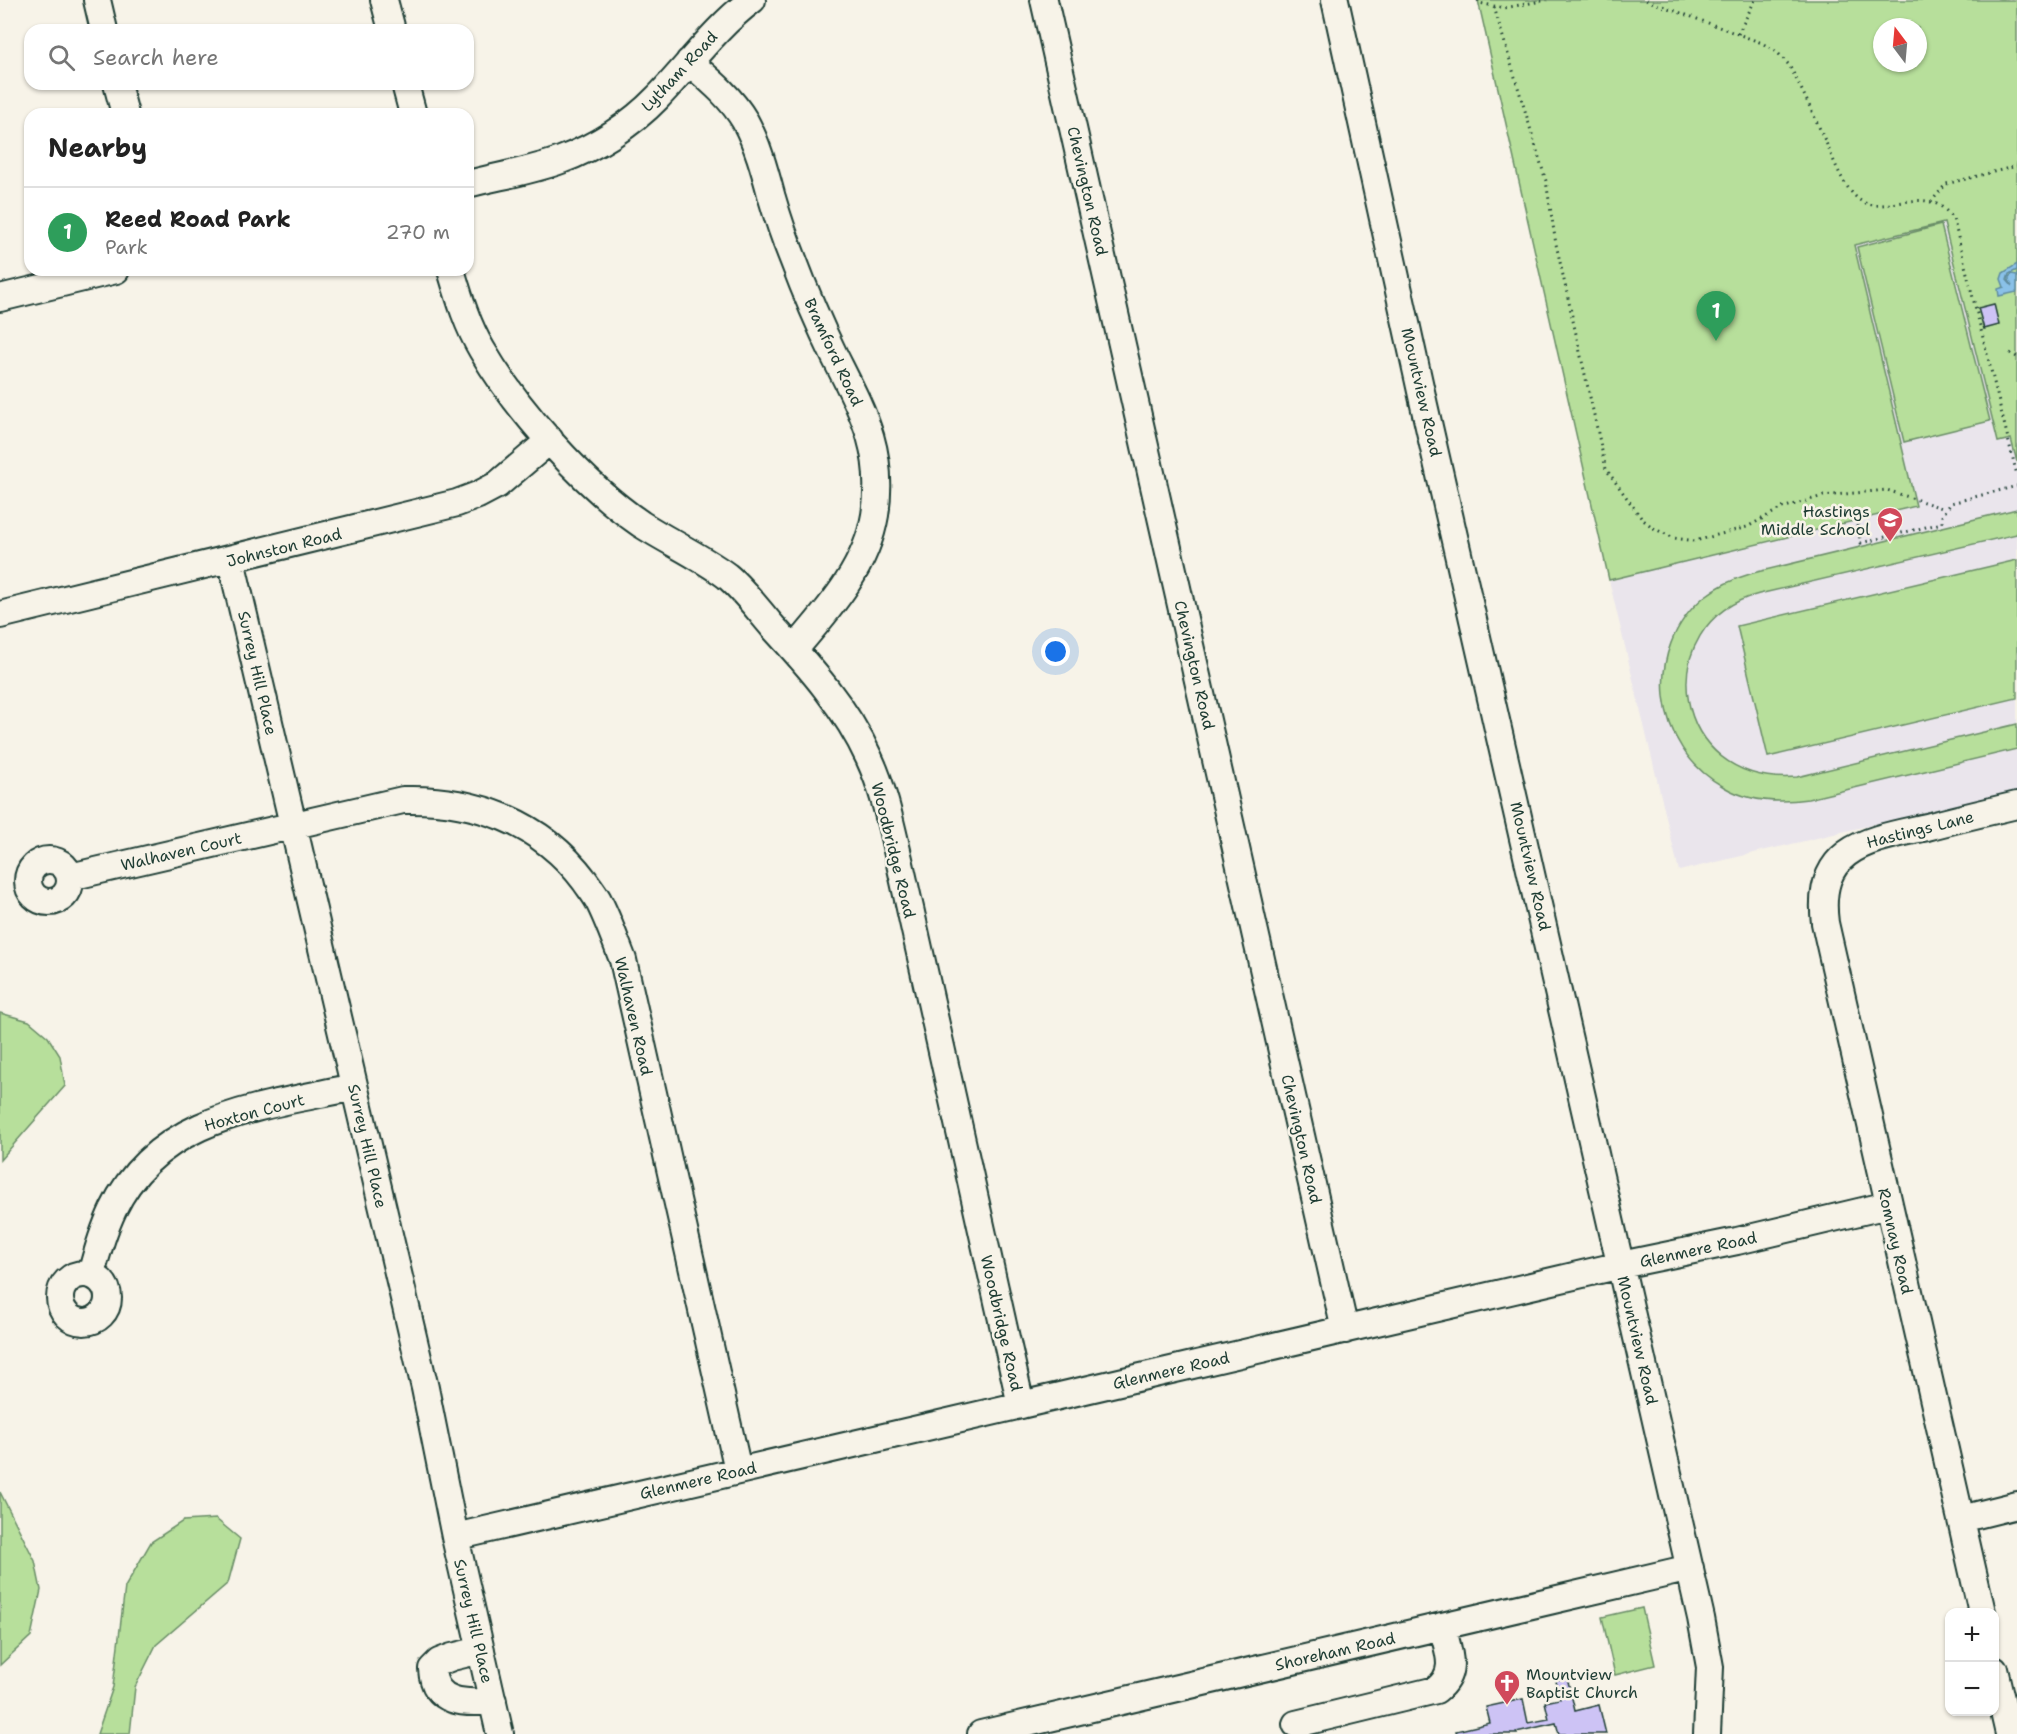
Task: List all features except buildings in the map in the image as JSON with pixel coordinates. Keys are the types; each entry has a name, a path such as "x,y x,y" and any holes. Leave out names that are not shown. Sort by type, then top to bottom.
{"street":[{"path":"97,0 103,24"},
{"path":"384,0 390,24"},
{"name":"Lytham Road","path":"474,182 559,160 584,150 634,118 655,99 732,15 752,0"},
{"name":"Chevington Road","path":"1044,0 1346,1330"},
{"name":"Mountview Road","path":"1335,0 1690,1568 1710,1667 1707,1734"},
{"name":"Bramford Road","path":"689,62 718,86 734,104 746,123 759,155 793,261 834,354 860,405 873,441 877,464 877,489 875,516 867,545 840,595 794,650"},
{"path":"119,90 123,108"},
{"path":"407,90 411,108"},
{"path":"0,298 91,276"},
{"name":"Woodbridge Road","path":"453,276 464,312 482,350 511,392 550,440 597,488 640,523 728,577 794,650 841,709 869,759 886,808 1021,1405"},
{"name":"Johnston Road","path":"0,615 457,503 497,485 550,440"},
{"name":"Surrey Hill Place","path":"231,560 424,1388 500,1734"},
{"name":"Walhaven Road","path":"293,825 403,800 432,799 459,803 519,824 546,841 572,863 597,899 623,960 738,1470"},
{"name":"Hastings Lane","path":"1833,869 1848,852 1871,840 2017,805"},
{"name":"Walhaven Court","path":"70,877 293,825"},
{"name":"Romnay Road","path":"1833,869 1827,881 1824,896 1825,923 1981,1608"},
{"name":"Hoxton Court","path":"91,1275 113,1208 131,1180 159,1150 211,1120 354,1087"},
{"name":"Glenmere Road","path":"455,1537 1621,1265 1888,1205"},
{"path":"1961,1519 2017,1505"},
{"name":"Shoreham Road","path":"981,1734 1690,1568"},
{"path":"1296,1724 1436,1690 1446,1683 1450,1671 1442,1626"},
{"path":"481,1650 439,1662 432,1669 432,1678 440,1692 448,1698 474,1703 493,1701"},
{"path":"1999,1688 2009,1734"}],"path":[{"path":"1478,0 1479,3 1504,8 1547,0"},
{"path":"1646,0 1762,43 1777,52 1790,65 1841,175 1858,199 1869,203 1886,204 1928,200 1950,213 1954,221 2017,475"},
{"path":"1738,34 1755,0"},
{"path":"1494,7 1546,181 1556,244 1606,469 1642,519 1655,529 1674,538 1695,541 1747,527 1782,508 1823,496 1887,490 1945,509"},
{"path":"1931,202 1946,184 2017,166"},
{"path":"2010,353 2017,357"},
{"path":"1857,525 1861,543 1942,524 1945,509 1951,503 2017,486"}],"shaded area":[{"name":"Hastings Middle School","path":"1944,222 1997,441 2017,437 2017,790 1679,871 1609,580 1916,506 1854,245"}],"green space":[{"path":"1478,0 2017,0 2017,462 2011,439 1998,442 1944,223 1854,245 1916,506 1609,580"},
{"path":"1941,225 1990,421 1904,442 1857,247"},
{"path":"2017,509 2017,534 1759,594 1724,610 1700,636 1688,667 1688,700 1699,731 1721,757 1754,773 1797,777 2017,724 2017,749 1808,799 1776,801 1744,796 1724,787 1700,770 1682,748 1670,723 1664,697 1664,670 1671,643 1684,618 1704,597 1728,582 1753,573"},
{"path":"2017,560 2017,698 1768,757 1737,626"},
{"path":"0,1013 29,1021 48,1037 60,1056 65,1086 0,1160"},
{"path":"0,1492 35,1561 41,1590 31,1636 0,1665"},
{"path":"216,1519 240,1539 228,1583 156,1645 135,1687 130,1734 97,1734 113,1687 125,1587 151,1542 183,1521"},
{"path":"1642,1608 1655,1665 1615,1675 1602,1617"}],"water":[{"path":"2017,264 2017,270 2009,274 2007,280 2012,286 2009,277 2012,274 2017,275 2017,292 1999,296 1998,289 2004,287 2001,279 2003,273"}],"place":[{"name":"Reed Road Park","path":"1716,341"},
{"name":"Hastings Middle School","path":"1890,543"},
{"name":"Mountview Baptist Church","path":"1507,1706"}]}
